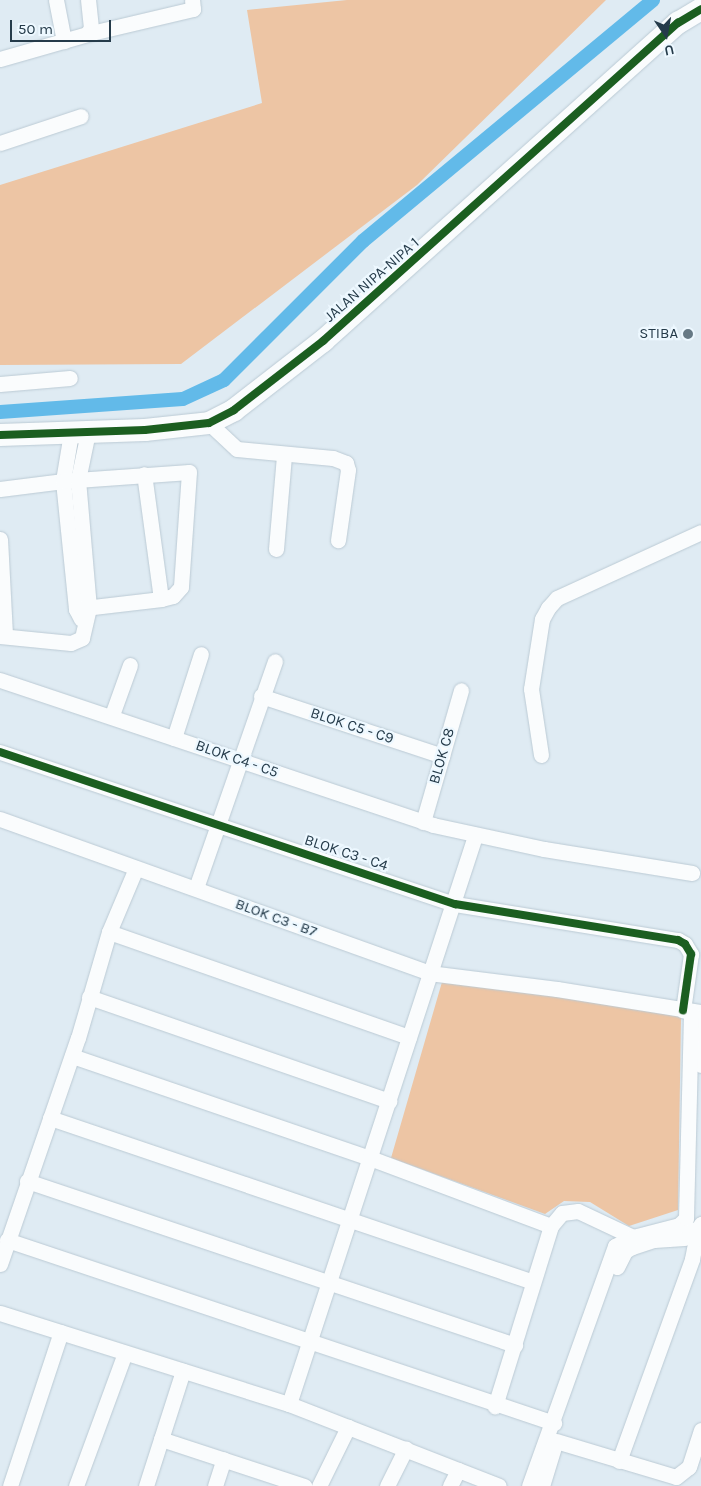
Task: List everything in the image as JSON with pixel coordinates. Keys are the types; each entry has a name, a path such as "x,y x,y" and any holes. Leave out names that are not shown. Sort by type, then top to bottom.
{"street":[{"path":"56,0 64,42"},
{"path":"87,34 90,28 88,0"},
{"path":"0,59 87,34 193,9 192,0"},
{"name":"JALAN NIPA-NIPA 1","path":"0,435 79,432 209,423 261,390 323,341 693,8"},
{"path":"0,143 82,116"},
{"path":"0,384 70,378"},
{"path":"209,423 237,449 284,456 333,458 346,463 348,470 338,540"},
{"path":"0,539 3,636 76,642 82,638 84,624 83,609 70,480 79,432"},
{"path":"276,549 284,456"},
{"path":"0,490 70,480 182,470 190,475 182,587 173,596 161,599 83,609"},
{"path":"144,474 161,599"},
{"path":"541,755 531,689 542,619 548,608 557,598 701,532"},
{"path":"174,738 201,654"},
{"path":"196,888 274,661"},
{"path":"112,715 130,665"},
{"name":"BLOK C4 - C5","path":"0,680 112,715 174,738 422,822 475,836 692,873"},
{"name":"BLOK C8","path":"422,822 461,690"},
{"name":"BLOK C5 - C9","path":"261,696 442,756"},
{"name":"BLOK C3 - C4","path":"0,752 455,904 678,940 689,949 694,1011"},
{"name":"BLOK C3 - B7","path":"0,819 196,888 429,974 557,989 694,1011"},
{"path":"289,1404 429,974 455,904 475,836"},
{"path":"0,1264 27,1181 72,1056 129,866"},
{"path":"109,932 409,1037"},
{"path":"89,997 389,1100"},
{"path":"694,1011 701,1064"},
{"path":"619,1461 692,1259 698,1229 690,1217 694,1011"},
{"path":"72,1056 370,1158 552,1226"},
{"path":"50,1118 532,1282"},
{"path":"27,1181 515,1344"},
{"path":"495,1406 532,1282 552,1226 562,1213 578,1211 632,1237"},
{"path":"529,1486 554,1423 616,1246 632,1237 690,1217"},
{"path":"542,1486 619,1260 625,1251 643,1243 698,1229"},
{"path":"7,1240 495,1406 554,1423"},
{"path":"0,1313 289,1404 406,1448 463,1476 499,1486"},
{"path":"10,1486 61,1332"},
{"path":"76,1486 125,1353"},
{"path":"146,1486 182,1371"},
{"path":"318,1486 348,1426"},
{"path":"556,1442 670,1477 681,1475 689,1467 701,1430"},
{"path":"161,1439 304,1486"},
{"path":"387,1486 406,1448"},
{"path":"215,1486 224,1459"},
{"path":"450,1486 463,1476"}],"shaded area":[{"path":"347,0 606,0 417,185 181,364 0,365 0,185 262,103 247,10"},
{"path":"442,982 540,991 681,1017 678,1210 629,1226 590,1202 564,1201 545,1214 391,1158"}],"waterway":[{"path":"0,412 183,399 224,380 363,241 653,0"}],"cycle path":[{"path":"0,435 145,430 209,423 234,410 323,341 678,23 701,9"},
{"path":"0,752 455,904 678,940 685,944 691,954 683,1010"}],"place":[{"name":"STIBA","path":"688,334"}]}
